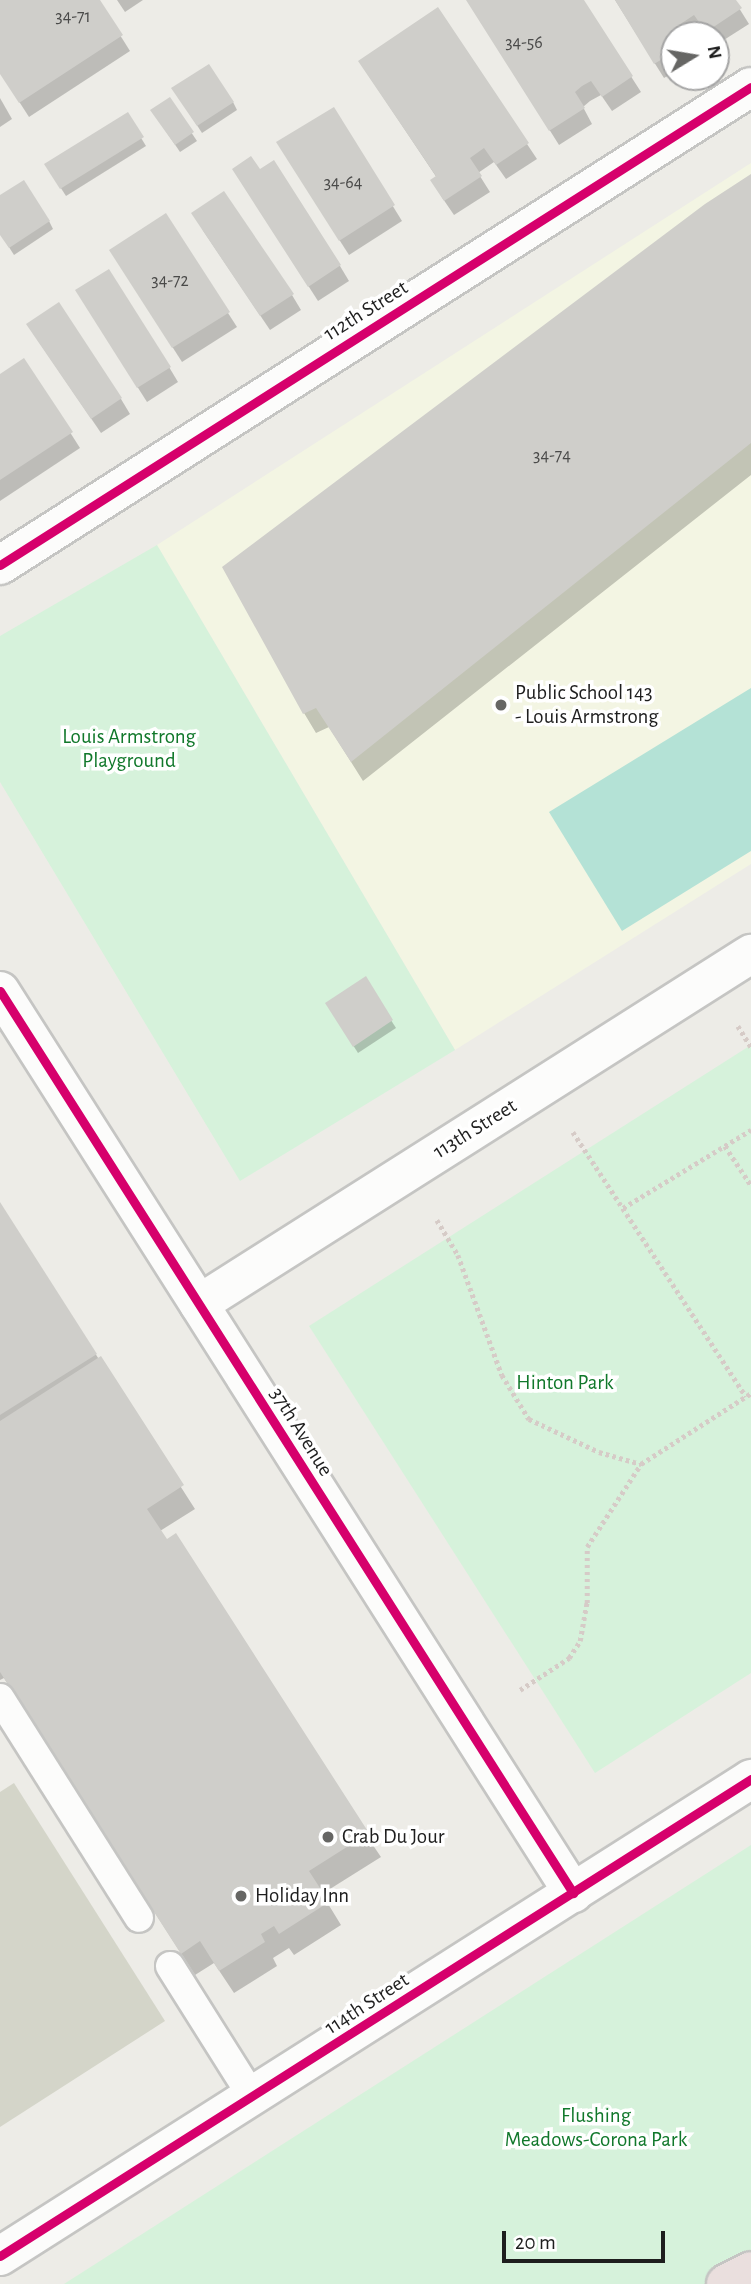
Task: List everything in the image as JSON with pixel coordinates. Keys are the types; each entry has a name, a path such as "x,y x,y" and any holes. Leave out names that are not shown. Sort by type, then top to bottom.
{"highway":[{"path":"726,2284 751,2271"}],"street":[{"name":"112th Street","path":"0,565 751,87"},
{"name":"113th Street","path":"199,1304 751,954"},
{"name":"37th Avenue","path":"0,991 573,1893"},
{"name":"114th Street","path":"0,2256 253,2098 751,1779"}],"lane":[{"path":"0,1698 139,1918"},
{"path":"170,1966 253,2098"}],"path":[{"path":"738,1026 751,1047"},
{"path":"623,1208 751,1130"},
{"path":"520,1690 569,1658 580,1641 587,1603 587,1547 641,1464 749,1395 573,1132"},
{"path":"725,1146 751,1185"},
{"path":"437,1220 458,1255 502,1375 529,1419 599,1452 641,1464"}],"shaded area":[{"name":"Public School 143 - Louis Armstrong","path":"751,163 751,864 455,1050 157,545"},
{"path":"751,688 751,851 622,931 549,812"},
{"path":"14,1783 165,2021 0,2127 0,1792"}],"green space":[{"name":"Louis Armstrong Playground","path":"157,545 455,1050 240,1181 0,782 0,636"},
{"name":"Hinton Park","path":"751,1045 751,1673 595,1773 309,1326"},
{"name":"Flushing Meadows-Corona Park","path":"751,1845 751,2284 64,2284"}],"building":[{"path":"0,0 100,0 123,35 19,103 0,74"},
{"path":"466,0 584,0 633,76 602,97 591,81 582,86 575,92 585,108 549,131"},
{"path":"615,0 736,0 742,8 722,21 698,21 694,15 685,21 660,21 660,60 654,64"},
{"path":"438,7 529,143 496,165 484,148 470,158 482,176 444,201 430,180 436,176 358,61"},
{"path":"209,64 234,102 197,126 171,88"},
{"path":"170,97 194,132 175,145 150,110"},
{"path":"334,107 395,205 339,241 276,142"},
{"path":"128,112 144,137 60,189 44,164"},
{"path":"251,156 260,169 274,160 341,265 308,287 232,169"},
{"path":"751,174 751,443 351,762 316,708 303,714 222,567 705,204"},
{"path":"24,180 50,221 9,248 0,235 0,195"},
{"path":"224,191 294,294 260,316 191,213"},
{"path":"166,213 230,312 172,348 109,250"},
{"path":"109,269 171,367 137,388 75,290"},
{"path":"59,302 122,398 91,419 26,324"},
{"path":"24,358 73,432 0,480 0,374"},
{"path":"366,976 393,1020 353,1047 325,1003"},
{"path":"0,1202 97,1354 0,1415"},
{"path":"101,1356 184,1485 147,1509 167,1539 176,1533 369,1833 309,1871 329,1902 279,1934 274,1926 261,1934 265,1942 219,1971 200,1941 181,1954 0,1672 0,1421"}],"cycle path":[{"path":"0,565 751,87"},
{"path":"0,991 573,1893"},
{"path":"0,2256 751,1779"}],"place":[{"name":"Public School 143 - Louis Armstrong","path":"501,705"},
{"name":"Crab Du Jour","path":"328,1837"},
{"name":"Holiday Inn","path":"241,1896"}]}
